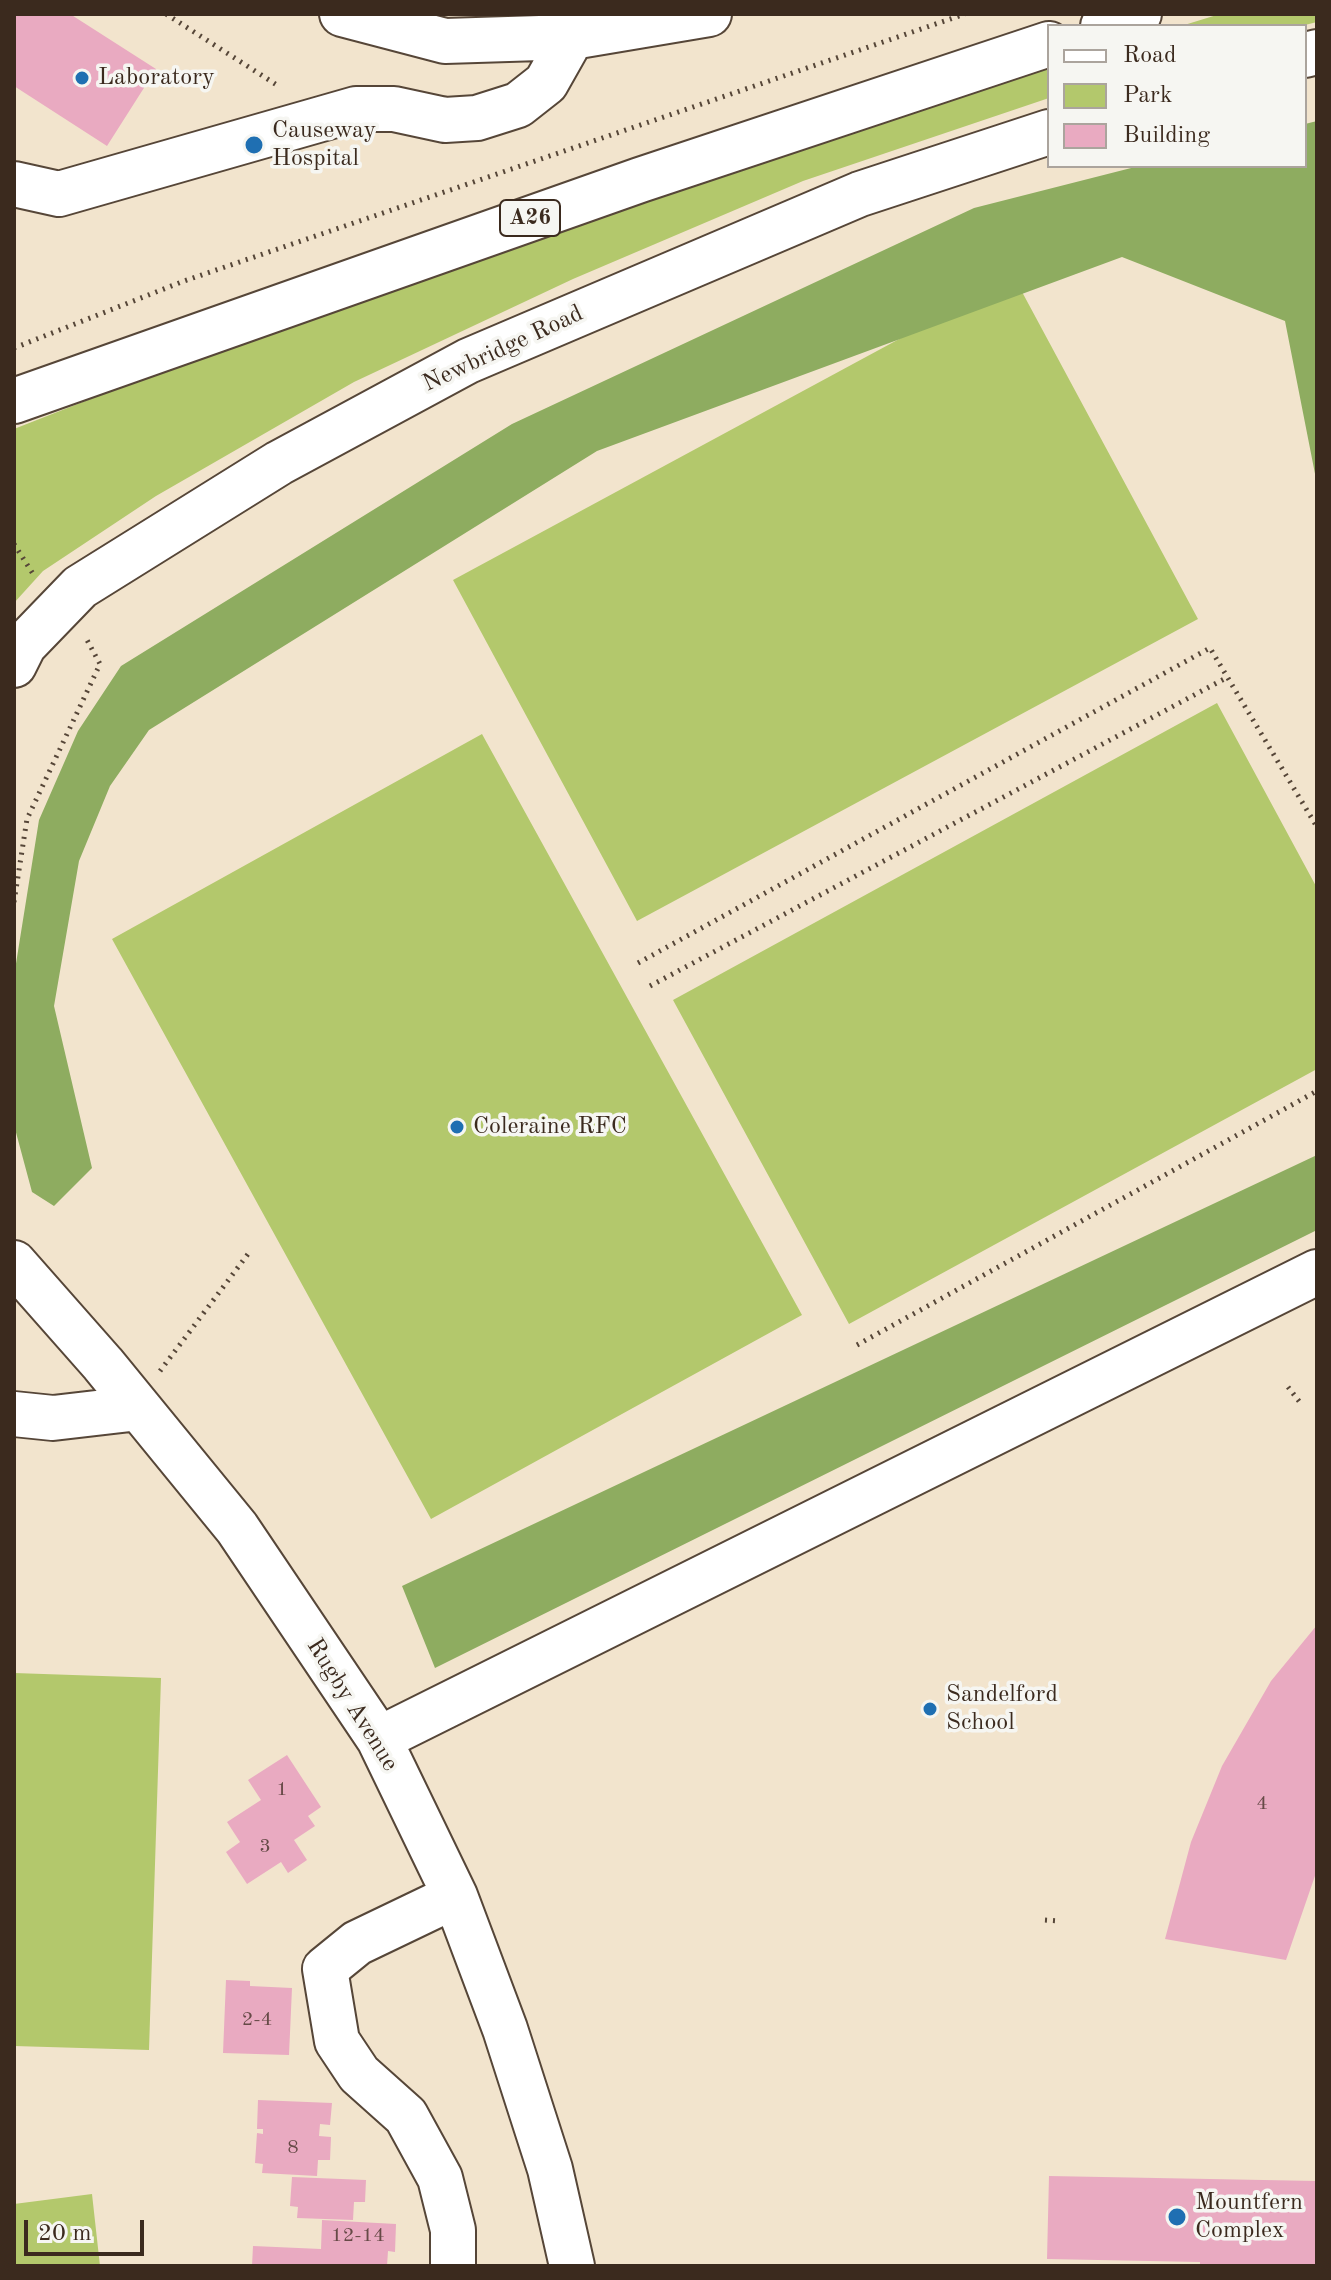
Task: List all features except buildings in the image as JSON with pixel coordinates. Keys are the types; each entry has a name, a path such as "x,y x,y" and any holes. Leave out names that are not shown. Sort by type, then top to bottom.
{"main road":[{"path":"347,15 445,41 572,37 709,14"},
{"path":"1109,24 1139,14"},
{"path":"14,184 59,194 356,109 394,109 445,120 518,105 546,83 572,37"},
{"name":"A26","path":"14,401 640,180 1047,45"},
{"name":"Newbridge Road","path":"14,665 24,645 80,587 279,463 468,361 860,194 1047,133"},
{"name":"Rugby Avenue","path":"14,1263 148,1391 379,1739 455,1896 505,2029 541,2141 572,2266"},
{"path":"379,1739 1317,1272"},
{"path":"14,1414 53,1418 148,1391"},
{"path":"453,2266 453,2230 440,2178 406,2116 359,2074 337,2041 325,1969 357,1943 455,1896"}],"path":[{"path":"166,14 327,117"},
{"path":"14,348 184,281 965,14"},
{"path":"14,544 33,576"},
{"path":"14,902 27,819 100,664 86,638"},
{"path":"638,963 1210,648 1317,827"},
{"path":"650,986 1226,678"},
{"path":"857,1345 1317,1091"},
{"path":"148,1391 251,1250"},
{"path":"1288,1387 1302,1405"},
{"path":"1045,1920 1060,1921"}],"green space":[{"path":"1220,14 1317,14 1317,22 1307,24 1188,24"},
{"path":"1047,67 1047,99 803,181 573,279 354,382 156,496 43,571 14,603 14,429 294,319 557,225"},
{"path":"1317,121 1317,484 1285,321 1122,257 597,451 149,730 110,786 79,861 54,1006 92,1168 54,1206 32,1192 14,1125 14,976 39,820 78,731 121,666 512,424 974,208 1131,168 1307,168 1307,124"},
{"path":"1014,277 1198,619 637,921 453,580"},
{"path":"1217,703 1317,888 1317,1069 849,1324 673,1000"},
{"name":"Coleraine RFC","path":"482,734 802,1315 431,1519 112,939"},
{"path":"1317,1155 1317,1230 435,1668 402,1586"},
{"path":"14,1673 161,1678 149,2050 14,2046"},
{"path":"92,2194 100,2266 14,2266 14,2204"}],"place":[{"name":"Laboratory","path":"82,78"},
{"name":"Causeway Hospital","path":"254,145"},
{"name":"Coleraine RFC","path":"457,1127"},
{"name":"Sandelford School","path":"930,1709"},
{"name":"Mountfern Complex","path":"1177,2217"}]}
